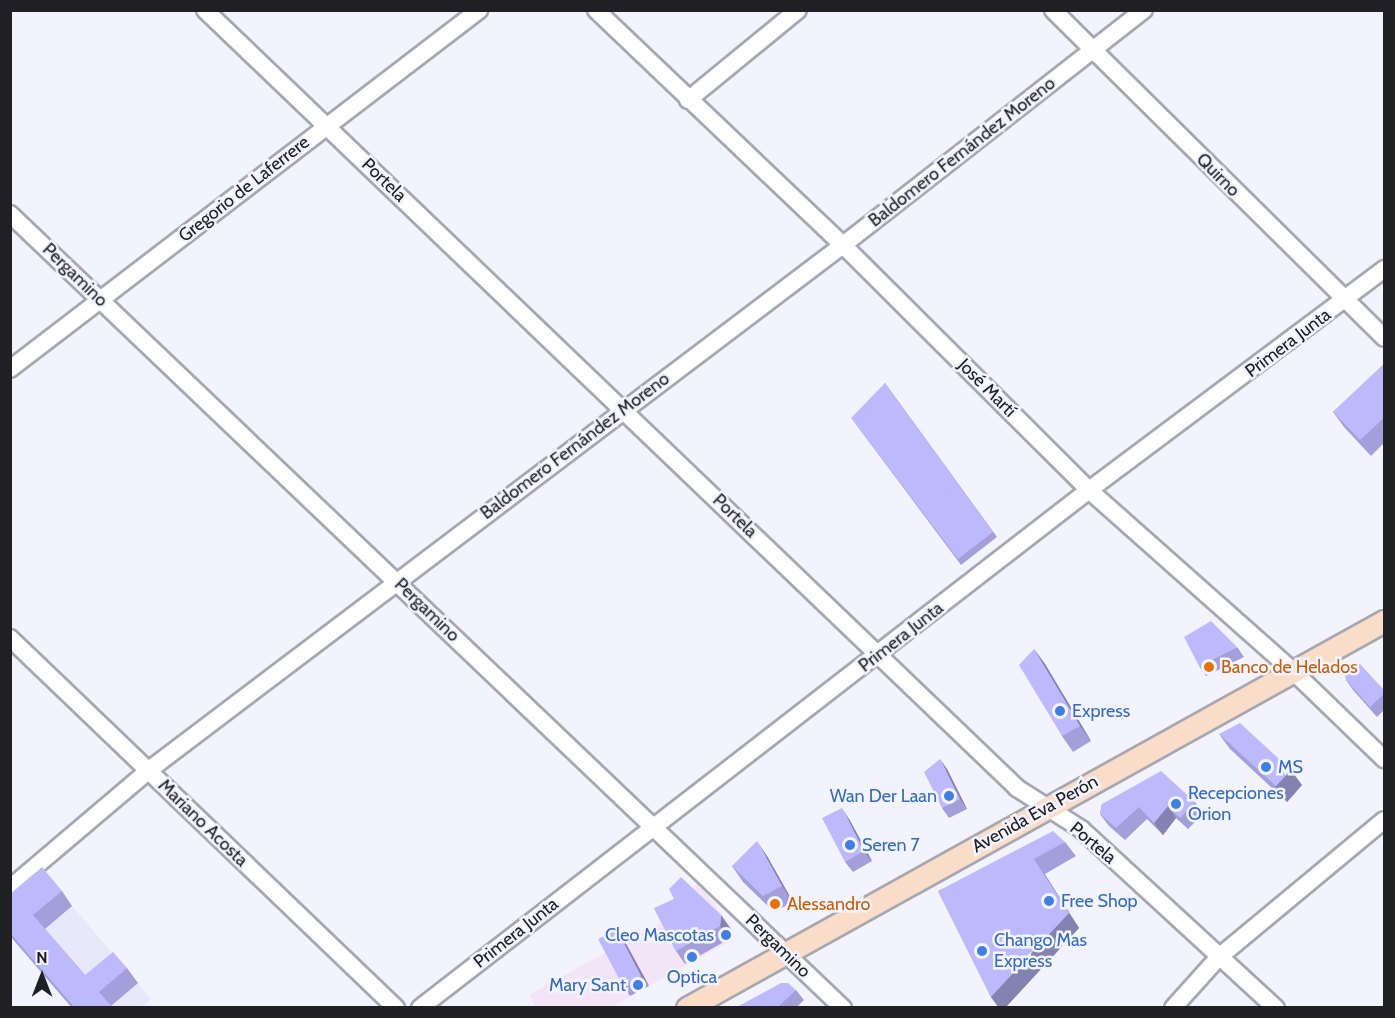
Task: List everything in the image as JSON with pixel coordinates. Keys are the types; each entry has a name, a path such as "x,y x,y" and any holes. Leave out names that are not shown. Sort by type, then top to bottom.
{"main road":[{"name":"Avenida Eva Perón","path":"687,1008 784,951 1295,673 1384,621"}],"street":[{"name":"Portela","path":"206,10 1017,788 1081,829 1276,1008"},
{"name":"Gregorio de Laferrere","path":"10,369 479,10"},
{"name":"José Martí","path":"596,10 843,245 1089,490 1295,673 1384,759"},
{"path":"688,100 798,10"},
{"name":"Quirno","path":"1053,10 1384,338"},
{"name":"Baldomero Fernández Moreno","path":"10,888 149,770 623,409 843,245 1144,10"},
{"name":"Pergamino","path":"10,214 843,1008"},
{"name":"Primera Junta","path":"420,1008 1089,490 1346,300 1384,269"},
{"name":"Mariano Acosta","path":"10,638 396,1008"},
{"path":"1173,1008 1219,957 1384,820"}],"shaded area":[{"path":"52,882 151,999 142,1007 72,1007 10,918"},
{"path":"698,882 732,928 729,942 611,1007 535,1007 529,995 663,921"}],"building":[{"path":"1384,364 1384,418 1360,440 1333,412"},
{"path":"885,383 993,532 958,559 851,418"},
{"path":"1211,621 1237,647 1199,666 1184,637"},
{"name":"Express","path":"1034,649 1080,726 1062,736 1019,665"},
{"path":"1360,664 1384,690 1384,694 1370,707 1346,680 1344,671"},
{"name":"MS","path":"1240,723 1291,770 1276,786 1219,734"},
{"name":"Wan Der Laan","path":"940,759 960,799 942,808 924,772"},
{"path":"1161,771 1195,802 1180,818 1168,806 1154,823 1139,807 1116,828 1100,814 1102,804"},
{"name":"Seren 7","path":"842,808 864,851 845,862 822,818"},
{"path":"1053,831 1065,842 1034,859 1069,913 991,997 938,891"},
{"path":"757,841 782,886 763,896 732,866"},
{"path":"42,867 62,891 33,915 85,975 113,952 127,968 99,992 113,1008 75,1008 10,933 10,894"},
{"path":"681,877 721,915 720,926 676,951 654,908 674,899 669,889"},
{"path":"617,930 641,976 623,986 598,939"},
{"path":"781,983 788,983 796,990 777,1008 735,1008"}],"place":[{"name":"Banco de Helados","path":"1209,667"},
{"name":"Express","path":"1060,711"},
{"name":"MS","path":"1266,767"},
{"name":"Wan Der Laan","path":"949,796"},
{"name":"Recepciones Orion","path":"1176,804"},
{"name":"Seren 7","path":"850,845"},
{"name":"Free Shop","path":"1049,901"},
{"name":"Alessandro","path":"775,904"},
{"name":"Cleo Mascotas","path":"726,935"},
{"name":"Chango Mas Express","path":"982,951"},
{"name":"Optica","path":"692,957"},
{"name":"Mary Sant","path":"638,985"}]}
